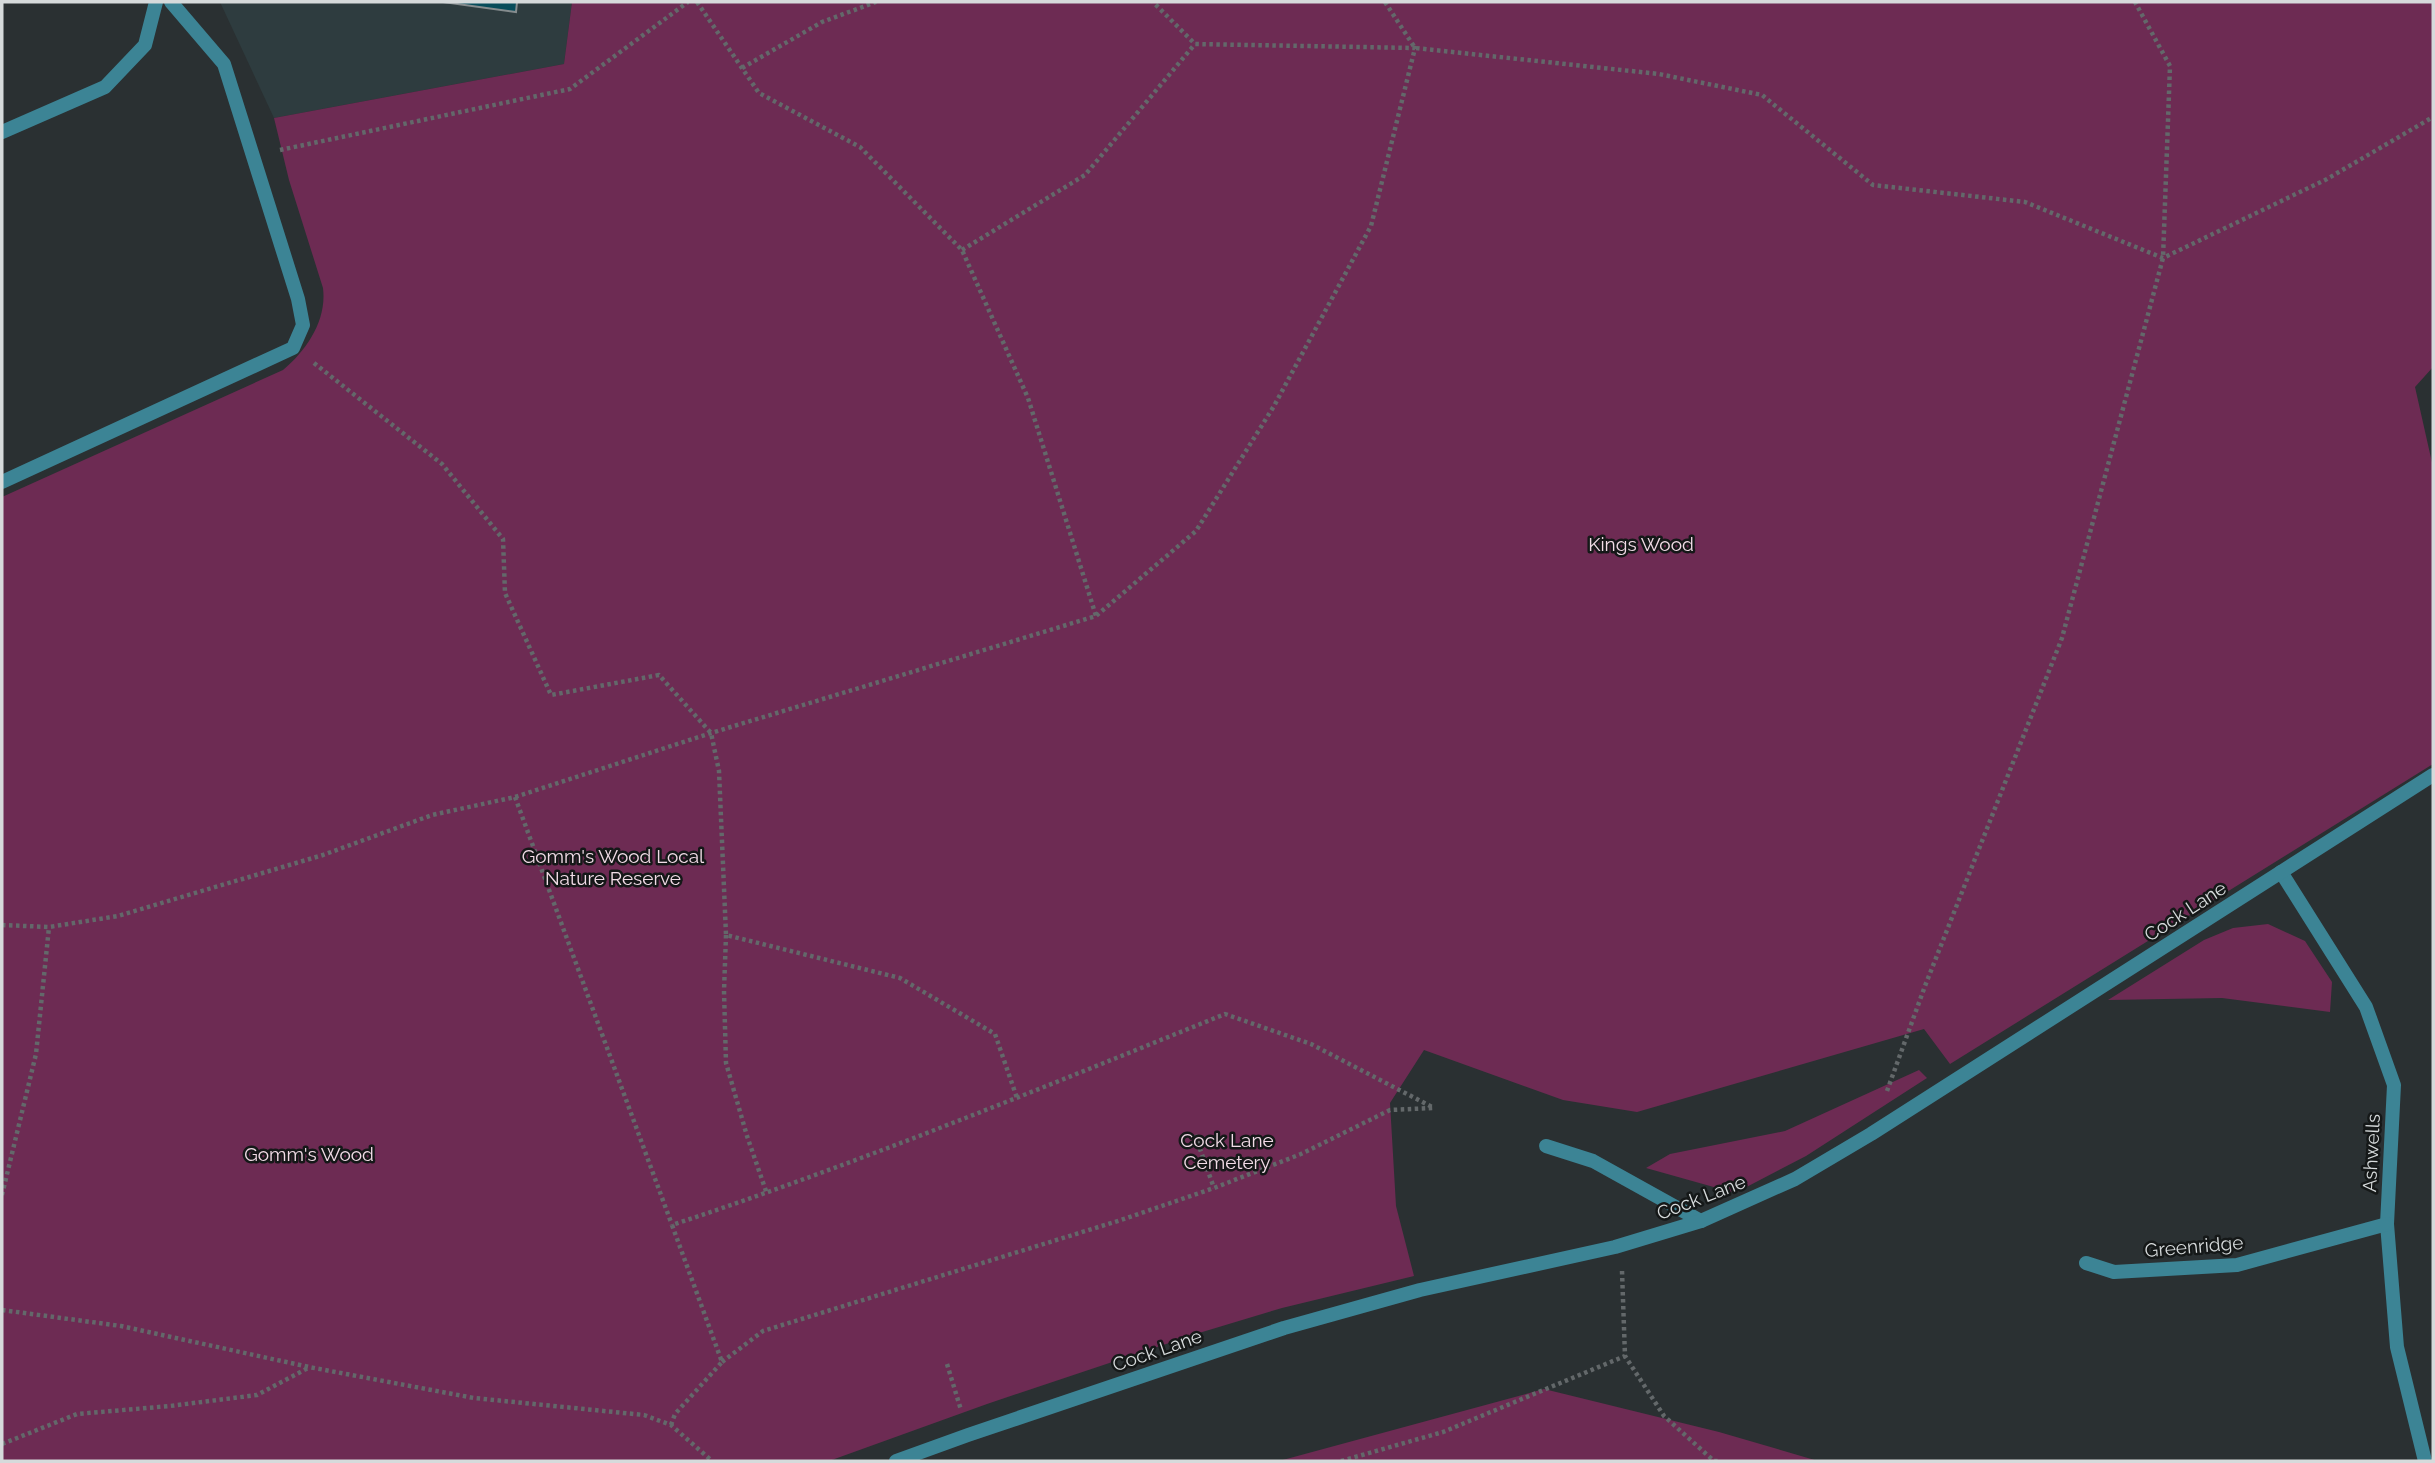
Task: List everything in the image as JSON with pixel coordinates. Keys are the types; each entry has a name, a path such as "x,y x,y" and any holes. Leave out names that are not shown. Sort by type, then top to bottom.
{"street":[{"path":"2,132 104,87 145,45 156,2"},
{"path":"2,482 293,348 303,325 298,299 224,64 171,2"},
{"name":"Cock Lane","path":"896,1461 1284,1328 1420,1290 1615,1247 1701,1220 1796,1179 1871,1134 2433,775"},
{"name":"Ashwells","path":"2281,872 2366,1007 2394,1085 2387,1224 2397,1346 2425,1461"},
{"path":"1546,1146 1593,1161 1701,1220"},
{"name":"Greenridge","path":"2085,1263 2114,1272 2236,1265 2387,1224"}],"path":[{"path":"252,158 570,89 688,2"},
{"path":"697,2 760,93 860,147 962,250 1028,398 1096,616"},
{"path":"742,68 822,22 876,2"},
{"path":"1153,2 1195,44 1415,48 1659,74 1762,95 1873,185 2025,202 2163,258 2327,179 2433,117"},
{"path":"2,925 49,927 118,916 323,855 432,815 515,797 710,733 1096,616 1196,531 1274,406 1371,226 1415,48 1385,2"},
{"path":"1871,1134 1925,986 2062,638 2163,258 2170,66 2135,2"},
{"path":"962,250 1085,175 1195,44"},
{"path":"293,348 348,388 442,464 503,539 505,593 551,695 659,675 710,733 719,771 726,935 726,1063 767,1194"},
{"path":"515,797 722,1362"},
{"path":"2,1195 36,1054 49,927"},
{"path":"726,935 900,978 995,1034 1017,1098"},
{"path":"671,1425 675,1414 722,1362 763,1331 1121,1220 1214,1188 1301,1154 1390,1110 1434,1108 1311,1044 1225,1014 767,1194 672,1225"},
{"path":"1195,1135 1214,1188"},
{"path":"1615,1247 1621,1262 1625,1356 1664,1416 1714,1461 1720,1461"},
{"path":"2,1310 121,1326 309,1367 474,1398 644,1415 671,1425 712,1461"},
{"path":"1341,1461 1443,1432 1625,1356"},
{"path":"947,1364 968,1435"},
{"path":"2,1444 76,1413 170,1406 257,1395 309,1367"}],"shaded area":[{"path":"220,2 572,2 564,64 274,118"}],"green space":[{"name":"Kings Wood","path":"572,2 2433,2 2433,367 2415,387 2433,467 2433,764 1950,1064 1924,1029 1637,1112 1563,1100 1424,1050 1390,1103 1396,1206 1414,1276 1282,1308 1199,1333 987,1404 829,1461 2,1461 2,497 283,370 307,344 322,312 323,288 289,180 274,118 564,64"},
{"path":"2268,924 2305,941 2332,982 2330,1012 2222,998 2108,1000 2204,940 2233,928"},
{"path":"1919,1070 1927,1078 1806,1156 1735,1193 1646,1168 1670,1154 1785,1131"},
{"path":"1544,1389 1719,1432 1818,1461 1279,1461"}],"building":[{"path":"443,2 517,2 516,12"}],"park label":[{"name":"Gomm's Wood Local Nature Reserve","path":"613,867"},
{"name":"Cock Lane Cemetery","path":"1227,1151"},
{"name":"Gomm's Wood","path":"309,1154"}]}
